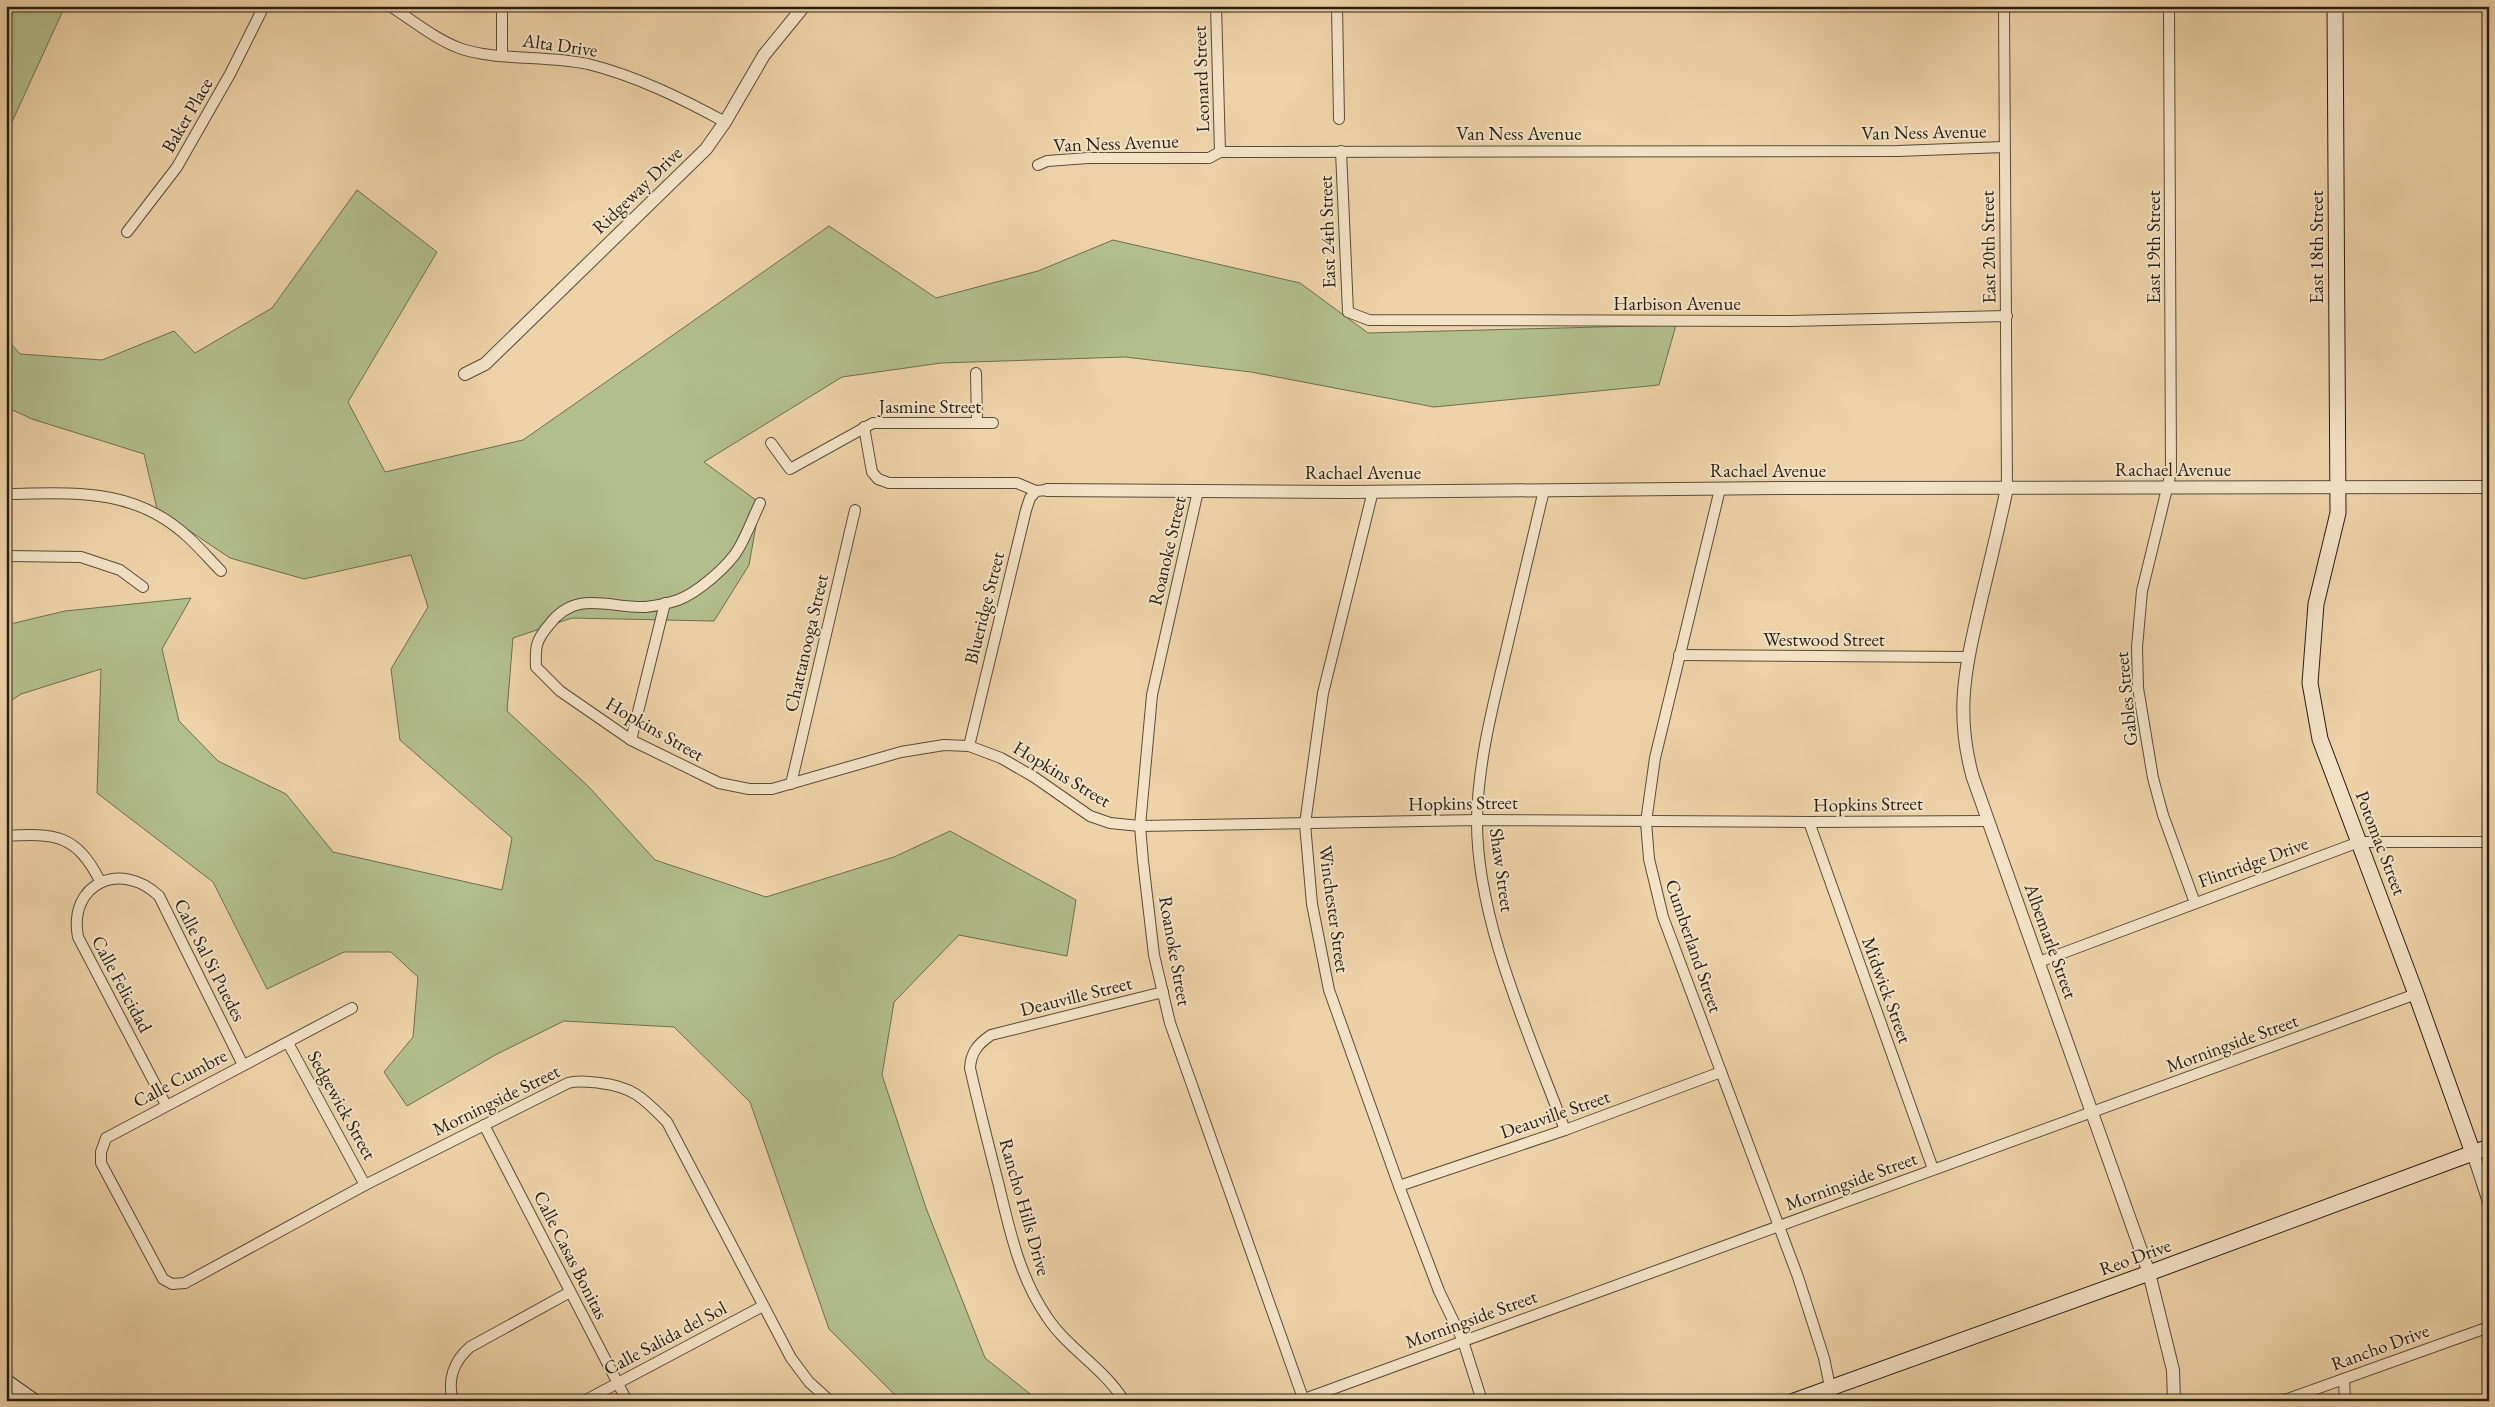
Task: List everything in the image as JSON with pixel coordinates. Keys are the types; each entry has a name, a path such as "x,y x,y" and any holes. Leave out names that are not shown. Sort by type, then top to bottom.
{"main road":[{"name":"East 18th Street","path":"2336,6 2339,488"},
{"name":"Potomac Street","path":"2339,488 2338,513 2316,604 2310,683 2320,739 2416,994 2473,1153"},
{"name":"Reo Drive","path":"1794,1401 1832,1394 2149,1273 2489,1147"},
{"path":"6,1382 33,1401"}],"street":[{"name":"Baker Place","path":"127,232 177,167 230,74 264,6"},
{"name":"Alta Drive","path":"390,6 458,48 502,55 560,59 589,64 656,87 725,122"},
{"path":"502,6 502,55"},
{"name":"Ridgeway Drive","path":"465,374 485,364 706,149 725,122 764,55 804,6"},
{"name":"Leonard Street","path":"1216,6 1220,152"},
{"path":"1337,6 1339,119"},
{"name":"East 20th Street","path":"2004,6 2007,488"},
{"name":"East 19th Street","path":"2167,487 2171,472 2169,6"},
{"name":"Van Ness Avenue","path":"1038,165 1048,161 1088,158 1209,158 1220,152 1898,151 2004,147"},
{"name":"East 24th Street","path":"1341,151 1348,312"},
{"name":"Harbison Avenue","path":"1348,312 1369,320 1789,321 2007,316"},
{"path":"976,373 977,422"},
{"name":"Jasmine Street","path":"771,444 790,469 873,423 977,422 992,424"},
{"path":"864,427 872,472 878,479 888,483 1017,482 1042,491"},
{"name":"Gables Street","path":"2167,487 2142,591 2137,647 2138,688 2152,778 2163,815 2195,903"},
{"name":"Rachael Avenue","path":"1042,491 2489,487"},
{"name":"Albemarle Street","path":"2007,488 1968,658 1963,693 1963,729 1968,763 2149,1273 2173,1370 2174,1401"},
{"name":"Cumberland Street","path":"1720,489 1655,758 1646,822 1649,859 1659,907 1798,1277 1832,1394"},
{"name":"Roanoke Street","path":"1198,490 1152,695 1140,826 1154,955 1176,1041 1302,1400"},
{"name":"Shaw Street","path":"1544,490 1488,729 1481,771 1477,820 1484,885 1497,946 1565,1130"},
{"name":"Blueridge Street","path":"969,746 1026,510 1030,498 1042,491"},
{"name":"Winchester Street","path":"1373,491 1323,693 1305,824 1312,904 1329,990 1399,1186 1439,1291 1463,1341 1482,1401"},
{"path":"6,494 83,492 118,498 145,507 188,537 221,571"},
{"name":"Hopkins Street","path":"760,503 738,550 716,574 696,591 679,600 644,607 590,602 573,606 551,622 535,647 536,667 560,691 631,740 719,783 760,789 791,784 901,752 944,745 969,746 1001,758 1034,777 1090,816 1110,823 1140,826 1477,820 1646,822 1988,820"},
{"name":"Chattanooga Street","path":"791,784 855,510"},
{"path":"6,556 81,557 120,570 144,587"},
{"path":"631,740 665,603"},
{"name":"Westwood Street","path":"1679,655 1968,658"},
{"name":"Midwick Street","path":"1809,822 1934,1169"},
{"path":"6,836 42,834 69,843 85,856 100,881"},
{"name":"Flintridge Drive","path":"2039,962 2359,842 2489,842"},
{"name":"Calle Sal Si Puedes","path":"100,881 115,879 132,881 147,887 159,896 243,1064"},
{"name":"Calle Felicidad","path":"100,881 88,891 80,904 76,920 78,937 166,1105"},
{"name":"Deauville Street","path":"998,1034 1163,992"},
{"name":"Morningside Street","path":"1302,1400 2416,994"},
{"name":"Calle Cumbre","path":"132,1221 101,1163 102,1146 106,1138 352,1008"},
{"name":"Rancho Hills Drive","path":"998,1034 991,1035 978,1044 970,1057 970,1068 1013,1243 1030,1290 1048,1319 1073,1348 1115,1387 1124,1401"},
{"name":"Sedgewick Street","path":"288,1043 365,1184"},
{"name":"Deauville Street","path":"1399,1186 1565,1130 1721,1072"},
{"name":"Morningside Street","path":"132,1221 160,1275 168,1282 181,1284 365,1184 568,1082 578,1080 621,1086 643,1098 667,1122 791,1358 810,1382 830,1401"},
{"name":"Calle Casas Bonitas","path":"484,1125 627,1401"},
{"name":"Potomac Street","path":"2473,1153 2489,1202"},
{"path":"453,1401 451,1390 452,1375 458,1360 470,1347 570,1292"},
{"name":"Calle Salida del Sol","path":"584,1401 763,1306"},
{"name":"Rancho Drive","path":"2282,1401 2489,1327"},
{"path":"2344,1379 2345,1401"}],"green space":[{"path":"6,6 65,6 6,135"},
{"path":"357,190 437,252 348,402 385,472 523,440 829,226 936,298 1038,271 1113,240 1300,283 1368,333 1676,325 1659,385 1434,407 1251,372 1125,357 941,363 842,377 704,462 760,503 749,565 714,621 572,618 513,638 507,711 589,787 655,860 766,897 894,857 950,831 1076,900 1067,956 959,935 894,1002 882,1075 926,1208 985,1358 1039,1401 900,1400 829,1329 750,1102 674,1027 564,1021 497,1054 407,1106 384,1072 413,1037 418,977 391,952 344,952 267,989 213,882 97,793 101,669 21,694 6,704 6,625 65,611 191,598 162,649 179,721 218,761 286,794 333,852 502,890 512,838 400,740 391,669 428,607 411,555 304,579 230,558 157,509 144,454 32,419 6,407 6,338 20,354 102,360 174,331 195,353 272,308"}]}
